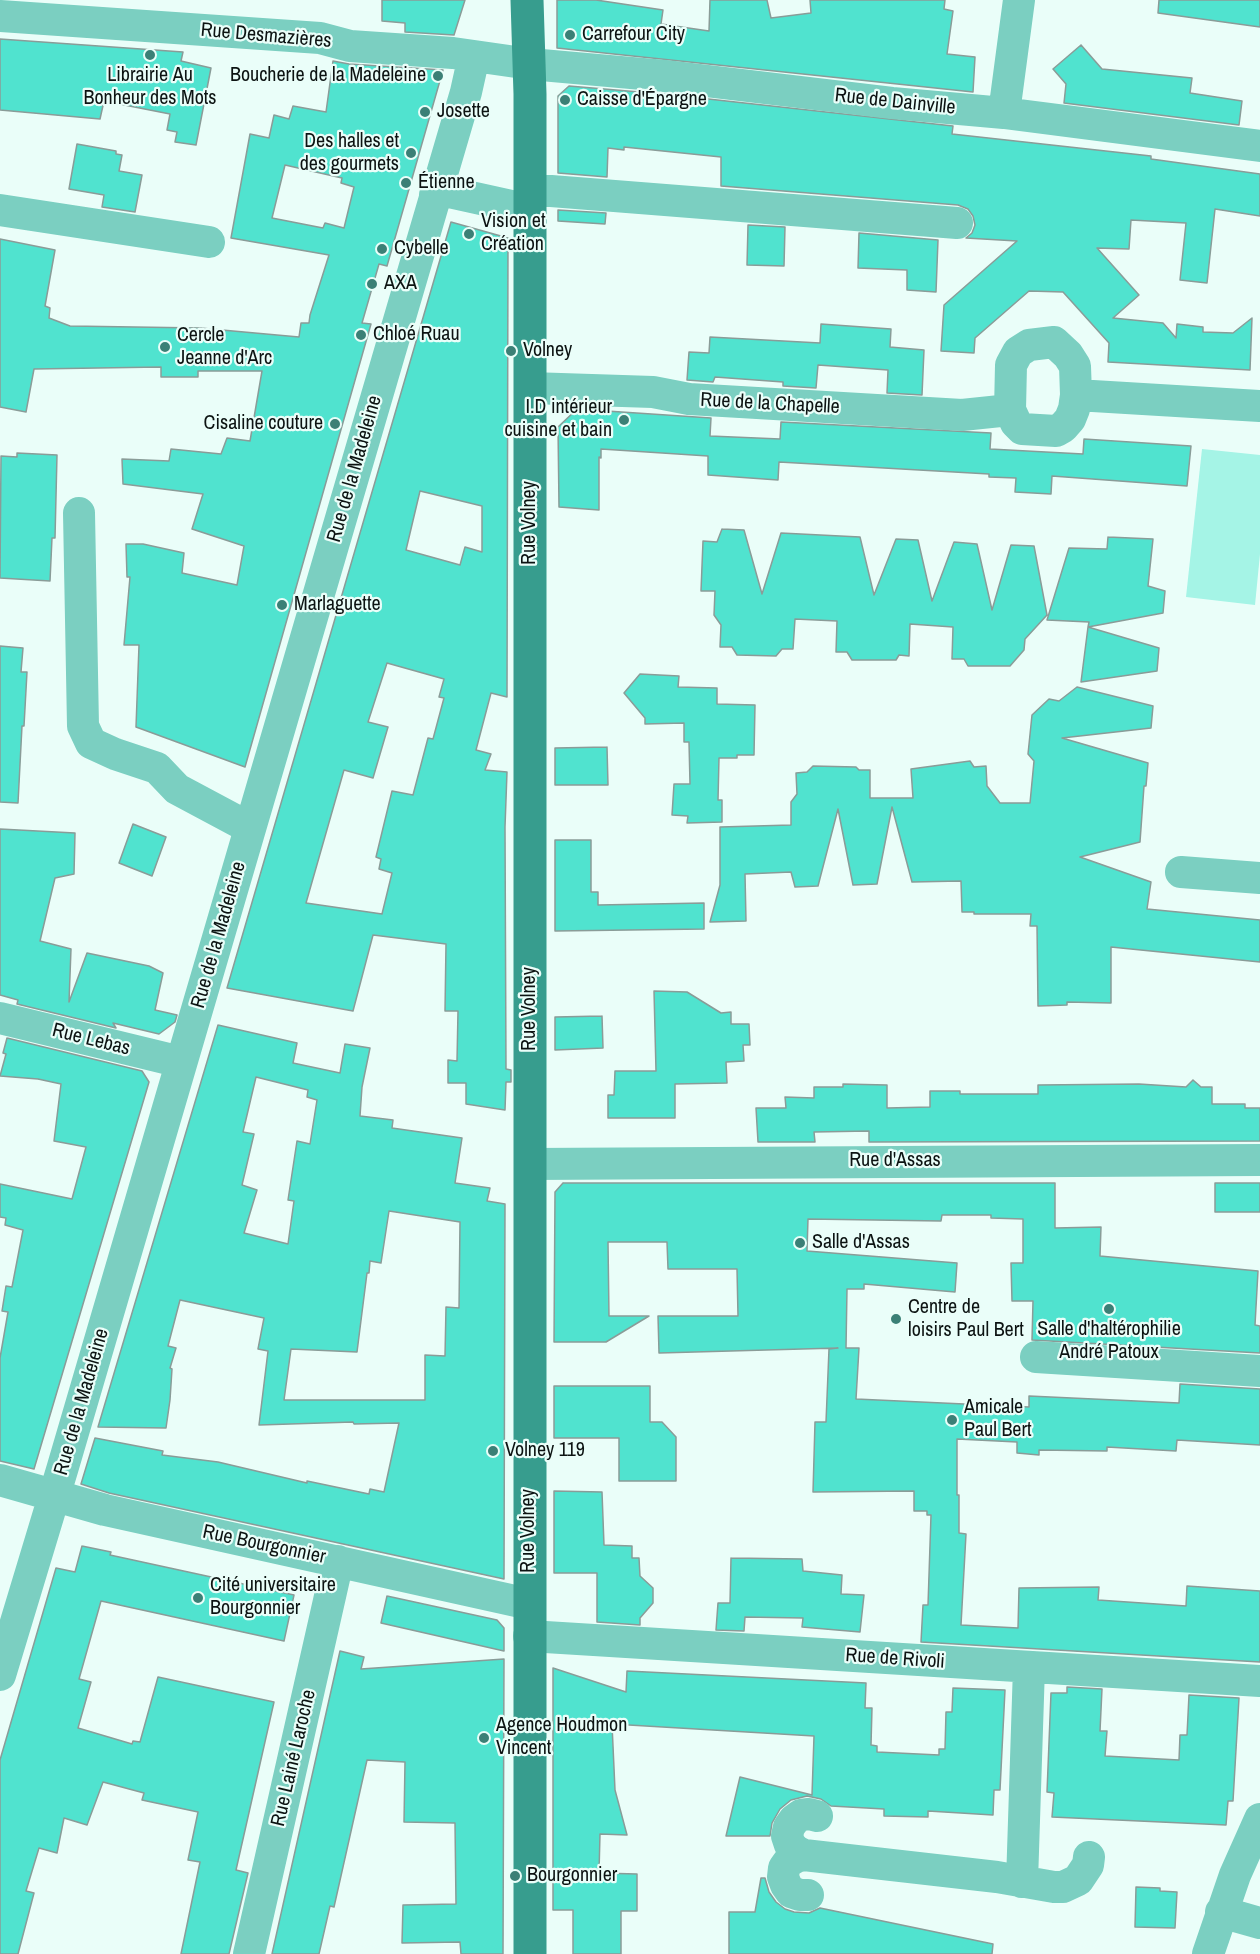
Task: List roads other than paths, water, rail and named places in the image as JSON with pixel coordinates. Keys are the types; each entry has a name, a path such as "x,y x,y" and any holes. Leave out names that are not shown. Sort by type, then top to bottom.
{"main road":[{"name":"Rue Volney","path":"526,0 530,64 530,1954"}],"street":[{"path":"1004,113 1019,0"},
{"name":"Rue Desmazières","path":"0,16 320,38 350,45 474,56 530,64"},
{"name":"Rue de la Madeleine","path":"0,1675 466,92 474,56"},
{"name":"Rue de Dainville","path":"530,64 665,76 892,103 1004,113 1260,146"},
{"path":"435,195 444,191 530,201 562,192 957,223"},
{"path":"0,210 209,242"},
{"path":"1054,342 1061,346 1074,366 1076,396 1070,419 1056,431 1022,429 1016,423 1010,410 1011,365 1018,352 1029,345 1054,342"},
{"name":"Rue de la Chapelle","path":"530,388 653,392 689,399 962,415 1010,410"},
{"path":"1076,396 1260,406"},
{"path":"79,513 83,726 91,742 115,754 157,768 177,789 250,828"},
{"path":"1181,872 1260,878"},
{"name":"Rue Lebas","path":"0,1018 182,1062"},
{"name":"Rue d'Assas","path":"530,1164 1260,1160"},
{"path":"1036,1357 1260,1371"},
{"name":"Rue Bourgonnier","path":"0,1480 117,1512 529,1604"},
{"name":"Rue Lainé Laroche","path":"249,1954 338,1561"},
{"name":"Rue de Rivoli","path":"529,1636 1260,1681"},
{"path":"1022,1882 1029,1667"},
{"path":"817,1816 801,1815 789,1827 787,1836 790,1845 804,1855 1054,1887 1071,1884 1084,1873 1089,1857"},
{"path":"1208,1954 1221,1912 1260,1819"},
{"path":"804,1855 789,1861 784,1868 783,1877 791,1892 808,1895"},
{"path":"1221,1912 1260,1923"}],"place":[{"name":"Carrefour City","path":"570,35"},
{"name":"Librairie Au Bonheur des Mots","path":"150,55"},
{"name":"Boucherie de la Madeleine","path":"438,76"},
{"name":"Caisse d'Épargne","path":"565,100"},
{"name":"Josette","path":"425,112"},
{"name":"Des halles et des gourmets","path":"411,153"},
{"name":"Étienne","path":"406,183"},
{"name":"Vision et Création","path":"469,234"},
{"name":"Cybelle","path":"382,249"},
{"name":"AXA","path":"372,284"},
{"name":"Chloé Ruau","path":"361,335"},
{"name":"Cercle Jeanne d'Arc","path":"165,347"},
{"name":"Volney","path":"511,351"},
{"name":"I.D intérieur cuisine et bain","path":"624,420"},
{"name":"Cisaline couture","path":"335,424"},
{"name":"Marlaguette","path":"282,605"},
{"name":"Salle d'Assas","path":"800,1243"},
{"name":"Salle d'haltérophilie André Patoux","path":"1109,1309"},
{"name":"Centre de loisirs Paul Bert","path":"896,1319"},
{"name":"Amicale Paul Bert","path":"952,1420"},
{"name":"Volney 119","path":"493,1451"},
{"name":"Cité universitaire Bourgonnier","path":"198,1598"},
{"name":"Agence Houdmon Vincent","path":"484,1738"},
{"name":"Bourgonnier","path":"515,1876"}]}
